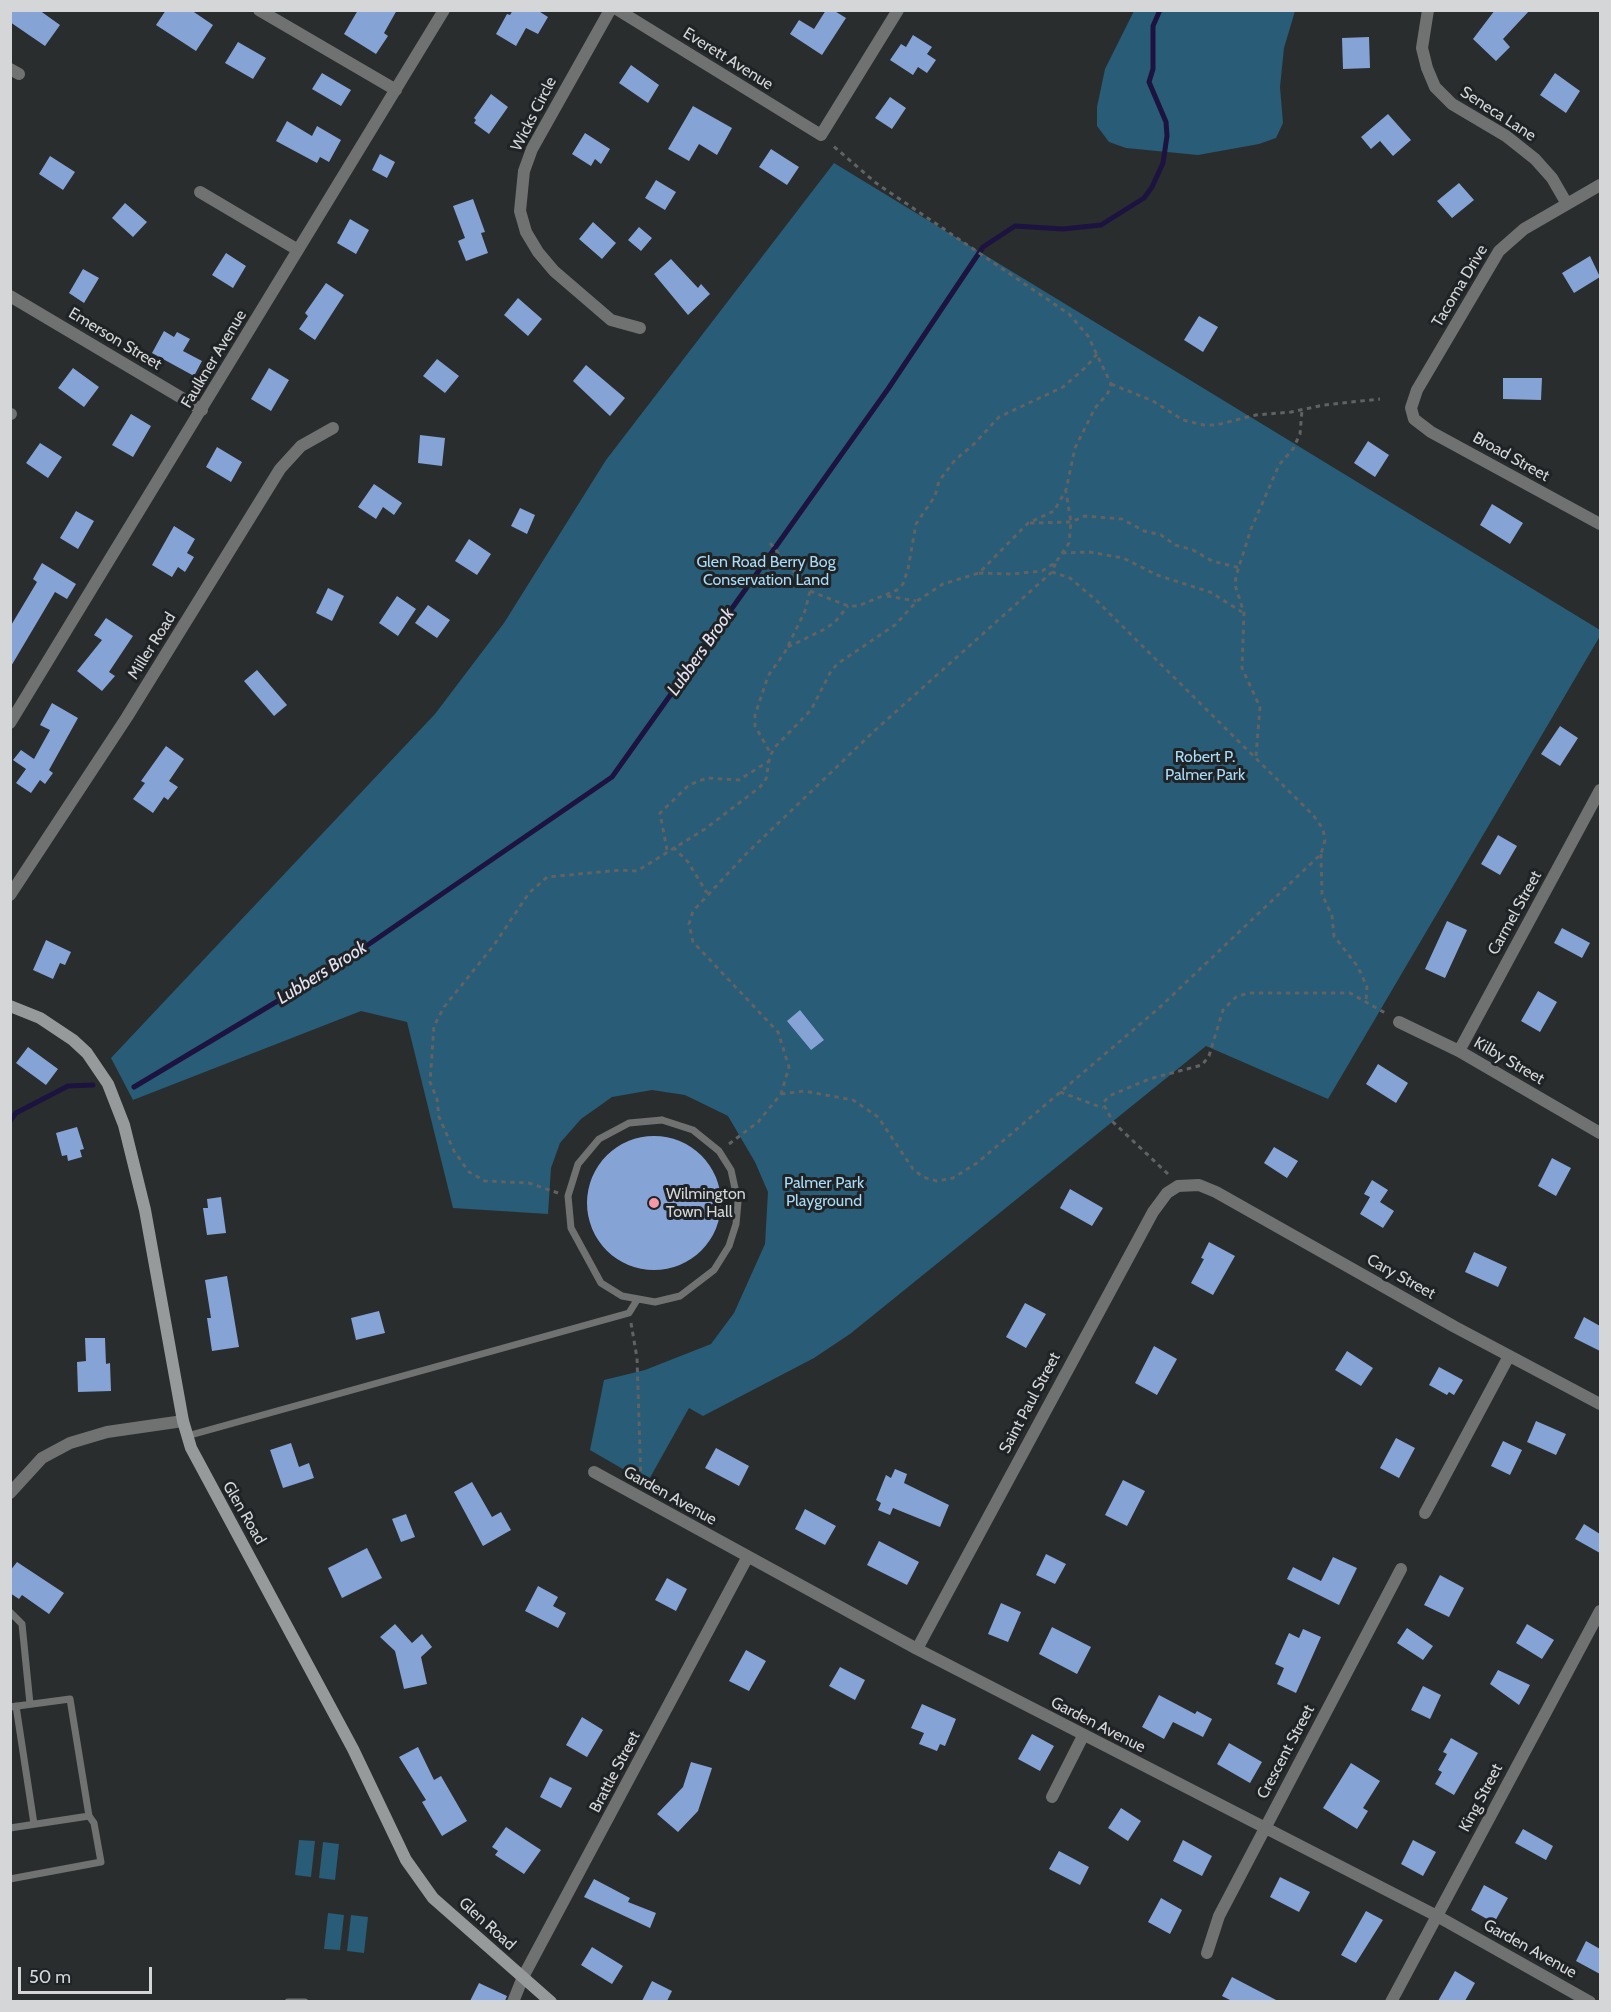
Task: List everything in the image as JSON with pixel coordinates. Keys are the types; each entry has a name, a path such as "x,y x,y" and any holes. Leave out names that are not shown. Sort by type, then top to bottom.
{"street":[{"path":"259,10 396,90"},
{"name":"Faulkner Avenue","path":"10,723 444,10"},
{"name":"Wicks Circle","path":"610,10 532,149 524,171 520,211 526,232 538,252 554,271 611,320 640,328"},
{"name":"Everett Avenue","path":"618,10 821,135"},
{"path":"821,135 898,10"},
{"name":"Seneca Lane","path":"1428,10 1422,48 1426,68 1435,87 1452,104 1506,136 1535,159 1552,178 1567,204"},
{"name":"Tacoma Drive","path":"1412,413 1412,401 1417,390 1499,251 1515,236 1600,185"},
{"path":"200,192 298,250"},
{"name":"Emerson Street","path":"10,296 202,411"},
{"name":"Broad Street","path":"1412,413 1414,419 1431,432 1600,524"},
{"name":"Miller Road","path":"10,895 115,737 279,469 301,446 333,428"},
{"name":"Carmel Street","path":"1459,1051 1600,790"},
{"name":"Glen Road","path":"10,1005 40,1018 73,1040 98,1068 116,1103 124,1125 157,1268 187,1436 207,1481 353,1749 405,1860 433,1898 551,2001"},
{"name":"Kilby Street","path":"1399,1022 1459,1051 1600,1132"},
{"name":"Cary Street","path":"1179,1186 1199,1185 1216,1192 1509,1356 1600,1404"},
{"name":"Saint Paul Street","path":"917,1649 1153,1212 1179,1186"},
{"path":"1425,1513 1509,1356"},
{"path":"10,1493 42,1458 70,1443 107,1432 183,1420"},
{"name":"Garden Avenue","path":"594,1472 747,1558 917,1649 1437,1916 1590,2001"},
{"name":"Brattle Street","path":"513,2001 523,1977 747,1558"},
{"name":"Crescent Street","path":"1207,1953 1216,1920 1401,1569"},
{"name":"King Street","path":"1391,2001 1600,1611"},
{"path":"1052,1797 1083,1736"}],"lane":[{"path":"662,1120 683,1125 703,1136 719,1151 731,1170 738,1202 736,1224 724,1255 707,1278 680,1296 655,1302 637,1300 611,1292 593,1272 571,1228 568,1196 573,1174 584,1155 599,1138 629,1123 662,1120"},
{"path":"187,1436 629,1313 637,1300"},
{"path":"10,1612 22,1624 30,1704"},
{"path":"10,1879 101,1862 94,1823 89,1816 70,1699 13,1706 34,1824"},
{"path":"10,1828 89,1816"},
{"path":"288,2001 305,2001"}],"path":[{"path":"821,135 876,183 1069,314 1088,336 1111,384 1108,393 1095,408 1075,448 1066,490 1054,511 1028,523 979,573"},
{"path":"770,543 810,591 848,606 858,606 886,596 903,584 916,524 935,496 939,481 955,460 974,444 999,417 1063,387 1086,368 1097,354"},
{"path":"1111,384 1153,400 1183,420 1204,425 1324,405 1380,399"},
{"path":"1256,756 1260,707 1242,668 1244,613 1235,585 1251,529 1279,465 1293,449 1300,434 1302,410"},
{"path":"719,1151 758,1122 781,1094 789,1067 778,1032 693,942 689,924 693,911 706,893 887,719 1052,572 1056,562 1070,543 1071,522 1066,490"},
{"path":"1028,523 1071,522 1085,516 1122,519 1144,531 1161,535 1175,545 1193,550 1212,561 1240,568"},
{"path":"1062,553 1089,552 1123,558 1157,575 1210,592 1244,613"},
{"path":"568,1196 529,1183 485,1182 469,1172 443,1128 436,1109 438,1099 430,1082 434,1026 460,984 494,945 529,893 548,877 621,870 637,871 673,847 705,830 760,787 766,779 771,754 811,710 837,664 895,624 917,601 943,584 979,573 1012,574 1042,570 1056,562"},
{"path":"1052,572 1070,578 1097,601 1256,756 1323,829 1325,840 1321,854 1322,894 1332,916 1334,936 1358,967 1367,987 1366,1001"},
{"path":"771,754 755,726 755,715 768,676 805,611 810,591"},
{"path":"886,596 917,601"},
{"path":"786,648 825,629 835,622 848,606"},
{"path":"667,852 660,813 689,785 707,778 739,780 769,761"},
{"path":"673,847 688,862 706,893"},
{"path":"781,1094 804,1091 854,1100 878,1117 913,1168 923,1177 937,1181 952,1178 977,1163 1159,1008 1321,854"},
{"path":"1103,1108 1105,1099 1118,1091 1170,1072 1202,1065 1209,1056 1223,1010 1236,997 1248,993 1350,993 1399,1022"},
{"path":"1060,1092 1103,1108 1113,1122 1179,1186"},
{"path":"629,1313 637,1358 639,1466 648,1502"}],"green space":[{"path":"1134,11 1295,11 1284,48 1280,87 1283,123 1276,138 1259,144 1198,155 1126,148 1109,142 1097,126 1097,107 1105,69"},
{"name":"Robert P. Palmer Park","path":"834,163 1600,630 1600,636 1328,1099 1206,1046 850,1334 814,1358 703,1416 689,1408 647,1483 590,1450 604,1380 645,1370 711,1344 734,1313 765,1244 768,1192 755,1162 728,1116 685,1095 652,1090 612,1097 581,1119 560,1143 551,1168 548,1214 453,1208 407,1022 361,1011 133,1100 111,1058 435,714 504,623 606,460"},
{"path":"299,1840 315,1841 311,1877 295,1875"},
{"path":"323,1842 339,1844 335,1880 319,1878"},
{"path":"328,1913 344,1915 340,1950 324,1949"},
{"path":"351,1915 368,1917 364,1953 347,1951"}],"building":[{"path":"10,10 39,10 60,25 45,46 10,22"},
{"path":"166,10 191,10 213,25 196,51 156,25"},
{"path":"358,10 397,10 384,33 388,36 376,54 344,34"},
{"path":"513,10 537,10 548,17 538,34 526,28 516,46 496,34 507,14 510,15"},
{"path":"826,10 833,10 846,18 822,55 790,34 799,20 814,29"},
{"path":"1495,10 1530,10 1503,39 1510,47 1496,61 1473,39"},
{"path":"913,35 932,47 927,54 936,60 927,73 918,67 913,75 890,60 901,44 906,47"},
{"path":"1369,37 1370,68 1343,69 1342,38"},
{"path":"238,42 266,58 253,79 225,63"},
{"path":"631,65 659,85 648,103 619,83"},
{"path":"322,73 351,90 341,106 312,89"},
{"path":"1555,73 1580,91 1566,113 1540,95"},
{"path":"491,94 508,107 489,134 474,123 476,120 474,118"},
{"path":"890,97 906,108 892,129 875,118"},
{"path":"693,106 732,128 717,155 699,144 689,161 668,149"},
{"path":"1388,114 1411,140 1393,156 1380,141 1371,149 1361,137"},
{"path":"287,121 312,136 317,126 341,140 329,162 320,157 317,163 276,141"},
{"path":"585,133 610,149 601,164 595,159 591,166 572,154"},
{"path":"771,149 799,167 787,185 759,167"},
{"path":"380,154 395,162 387,178 372,170"},
{"path":"50,156 75,172 63,190 39,174"},
{"path":"656,180 676,192 665,210 645,198"},
{"path":"1459,183 1474,200 1452,218 1437,201"},
{"path":"473,199 485,232 481,233 488,253 466,261 458,241 465,238 453,206"},
{"path":"125,203 147,222 133,237 112,218"},
{"path":"350,219 369,230 356,254 337,243"},
{"path":"593,222 616,243 602,259 579,239"},
{"path":"639,227 652,238 641,251 628,240"},
{"path":"226,253 246,266 233,288 212,275"},
{"path":"1590,256 1600,277 1574,293 1562,273"},
{"path":"671,259 698,288 701,284 710,294 688,315 654,274"},
{"path":"83,269 99,278 84,303 69,293"},
{"path":"326,283 344,295 315,340 299,329 308,316 305,313"},
{"path":"518,298 542,319 528,336 504,315"},
{"path":"1199,316 1218,327 1203,352 1184,340"},
{"path":"164,331 174,337 177,332 190,339 183,351 202,361 194,376 152,353"},
{"path":"437,359 459,376 445,393 423,376"},
{"path":"586,365 625,398 610,416 573,381"},
{"path":"73,368 99,387 84,407 58,388"},
{"path":"269,368 289,380 271,411 251,399"},
{"path":"1503,378 1542,378 1541,400 1503,399"},
{"path":"131,414 151,426 133,457 112,445"},
{"path":"420,435 445,438 442,466 418,463"},
{"path":"1368,441 1389,455 1375,477 1354,463"},
{"path":"40,443 62,457 48,478 26,463"},
{"path":"217,447 242,462 231,482 206,467"},
{"path":"374,484 402,503 394,515 383,507 376,519 358,507"},
{"path":"1492,504 1523,523 1510,544 1480,525"},
{"path":"520,508 535,515 527,534 511,526"},
{"path":"76,511 94,521 78,549 60,538"},
{"path":"174,526 195,539 187,553 194,557 185,572 178,567 172,577 152,565"},
{"path":"469,539 491,554 477,575 455,561"},
{"path":"42,563 76,584 67,599 55,592 10,668 10,627 37,582 33,579"},
{"path":"328,588 344,596 332,621 316,613"},
{"path":"397,596 416,609 398,636 379,623"},
{"path":"428,605 450,620 437,638 415,623"},
{"path":"106,618 133,636 109,672 115,676 102,691 77,671 102,640 94,635"},
{"path":"257,670 287,705 274,716 244,681"},
{"path":"52,703 78,718 49,770 53,773 45,784 40,780 31,793 16,783 26,769 13,760 21,750 34,759 50,730 40,725"},
{"path":"1560,726 1578,738 1560,766 1541,754"},
{"path":"166,746 184,759 169,781 178,787 168,800 164,797 153,813 133,799 145,783 141,781"},
{"path":"1498,835 1517,846 1500,875 1481,864"},
{"path":"1447,921 1467,930 1445,978 1425,969"},
{"path":"1562,928 1590,943 1582,958 1554,943"},
{"path":"46,940 71,952 65,965 60,963 53,979 33,970"},
{"path":"1538,991 1557,1002 1540,1032 1521,1021"},
{"path":"800,1010 824,1040 811,1050 787,1021"},
{"path":"28,1047 58,1069 46,1085 16,1063"},
{"path":"1378,1064 1408,1083 1396,1103 1366,1084"},
{"path":"77,1127 84,1149 80,1150 82,1157 68,1161 67,1155 62,1156 56,1133"},
{"name":"Wilmington Town Hall","path":"654,1136 680,1141 702,1155 716,1177 721,1203 716,1229 702,1251 680,1265 654,1270 628,1265 606,1251 592,1229 587,1203 592,1177 606,1155 628,1141"},
{"path":"1274,1147 1298,1161 1287,1178 1264,1163"},
{"path":"1552,1158 1571,1168 1556,1196 1538,1186"},
{"path":"1372,1180 1388,1190 1380,1202 1394,1211 1383,1228 1360,1214 1370,1197 1364,1194"},
{"path":"1070,1189 1103,1208 1092,1226 1060,1208"},
{"path":"221,1197 226,1233 207,1235 203,1208 208,1208 207,1199"},
{"path":"1209,1242 1235,1256 1213,1295 1191,1283 1204,1259 1201,1258"},
{"path":"1474,1252 1507,1267 1498,1287 1465,1272"},
{"path":"227,1276 239,1347 212,1351 207,1318 211,1318 205,1280"},
{"path":"1025,1303 1046,1314 1026,1348 1006,1337"},
{"path":"379,1311 385,1333 356,1340 351,1318"},
{"path":"1584,1317 1600,1326 1600,1351 1574,1338"},
{"path":"85,1338 105,1338 106,1364 110,1363 111,1391 78,1392 77,1362 86,1361"},
{"path":"1154,1346 1177,1359 1157,1395 1135,1383"},
{"path":"1347,1351 1373,1368 1361,1386 1335,1370"},
{"path":"1439,1367 1463,1380 1454,1395 1449,1392 1447,1395 1429,1385"},
{"path":"1536,1421 1566,1434 1556,1455 1527,1442"},
{"path":"1396,1438 1415,1448 1399,1478 1380,1468"},
{"path":"1503,1441 1522,1450 1510,1475 1491,1466"},
{"path":"291,1443 299,1467 309,1463 314,1478 283,1488 270,1450"},
{"path":"716,1448 749,1466 739,1486 705,1468"},
{"path":"895,1469 907,1474 904,1483 949,1505 940,1527 893,1508 890,1515 878,1510 881,1503 876,1500 886,1475 891,1478"},
{"path":"1123,1480 1145,1491 1127,1526 1105,1515"},
{"path":"472,1482 492,1517 501,1512 511,1530 483,1546 454,1492"},
{"path":"805,1509 836,1526 825,1545 795,1529"},
{"path":"406,1514 415,1537 401,1542 392,1519"},
{"path":"1584,1524 1600,1534 1600,1553 1575,1539"},
{"path":"879,1541 919,1562 907,1585 867,1565"},
{"path":"367,1548 382,1578 342,1598 328,1568"},
{"path":"1046,1554 1066,1564 1055,1584 1036,1575"},
{"path":"1333,1557 1357,1568 1339,1605 1287,1579 1293,1567 1321,1581"},
{"path":"17,1562 64,1593 49,1614 22,1595 19,1599 10,1593 10,1571"},
{"path":"1440,1575 1464,1588 1449,1617 1424,1605"},
{"path":"667,1578 687,1589 676,1611 655,1600"},
{"path":"538,1586 558,1597 553,1606 566,1613 558,1628 525,1611"},
{"path":"1001,1603 1021,1612 1008,1642 988,1634"},
{"path":"395,1624 412,1643 422,1634 432,1647 421,1657 427,1684 404,1689 395,1651 380,1637"},
{"path":"1527,1624 1554,1640 1542,1659 1516,1643"},
{"path":"1052,1627 1091,1647 1077,1674 1039,1654"},
{"path":"1407,1628 1433,1646 1423,1660 1397,1643"},
{"path":"1303,1629 1321,1637 1296,1693 1277,1684 1284,1668 1275,1664 1289,1633 1299,1638"},
{"path":"746,1650 766,1661 749,1691 729,1681"},
{"path":"840,1667 865,1680 855,1700 829,1686"},
{"path":"1498,1670 1530,1685 1519,1705 1490,1684"},
{"path":"1423,1686 1441,1695 1430,1719 1411,1710"},
{"path":"1159,1695 1195,1714 1197,1711 1212,1719 1203,1737 1173,1722 1164,1739 1142,1727"},
{"path":"922,1704 956,1719 945,1746 940,1744 937,1751 919,1744 924,1733 911,1728"},
{"path":"582,1717 603,1730 587,1757 566,1745"},
{"path":"1032,1734 1054,1746 1040,1771 1018,1759"},
{"path":"1451,1738 1478,1753 1454,1795 1435,1784 1442,1772 1438,1770 1447,1754 1443,1752"},
{"path":"1229,1743 1262,1762 1250,1783 1217,1764"},
{"path":"418,1747 434,1780 441,1776 467,1821 442,1836 422,1802 426,1800 399,1757"},
{"path":"691,1762 712,1768 698,1811 678,1832 657,1814 683,1787"},
{"path":"1351,1763 1380,1781 1363,1808 1368,1811 1357,1829 1323,1808"},
{"path":"550,1777 572,1788 561,1808 540,1797"},
{"path":"1121,1808 1141,1821 1128,1841 1108,1828"},
{"path":"506,1827 541,1850 524,1874 495,1855 498,1851 492,1847"},
{"path":"1523,1829 1553,1846 1546,1860 1515,1843"},
{"path":"1183,1840 1212,1856 1202,1876 1173,1861"},
{"path":"1413,1840 1436,1852 1423,1876 1401,1864"},
{"path":"1059,1851 1089,1867 1080,1885 1049,1869"},
{"path":"1280,1877 1310,1892 1299,1912 1270,1897"},
{"path":"594,1879 630,1898 628,1902 656,1913 650,1928 584,1897"},
{"path":"1484,1885 1508,1898 1494,1923 1471,1910"},
{"path":"1161,1898 1182,1910 1170,1934 1148,1922"},
{"path":"1366,1911 1383,1920 1356,1963 1341,1955"},
{"path":"1586,1941 1600,1949 1600,1974 1576,1961"},
{"path":"592,1947 623,1966 612,1984 581,1965"},
{"path":"1455,1971 1475,1983 1465,2001 1438,2001"},
{"path":"1232,1977 1278,2001 1232,2001 1222,1996"},
{"path":"652,1981 672,1991 667,2001 642,2001"},
{"path":"479,1983 507,1996 505,2001 470,2001"}],"waterway":[{"name":"Lubbers Brook","path":"134,1087 343,962 612,777 888,389 983,247 1015,226 1063,229 1101,225 1144,198 1152,187 1163,163 1167,136 1166,122 1149,82 1153,69 1153,26 1160,10"},
{"name":"Lubbers Brook","path":"10,1121 16,1113 68,1086 93,1085"}],"place":[{"name":"Wilmington Town Hall","path":"654,1203"}],"park label":[{"name":"Glen Road Berry Bog Conservation Land","path":"766,571"},
{"name":"Palmer Park Playground","path":"824,1192"}]}
